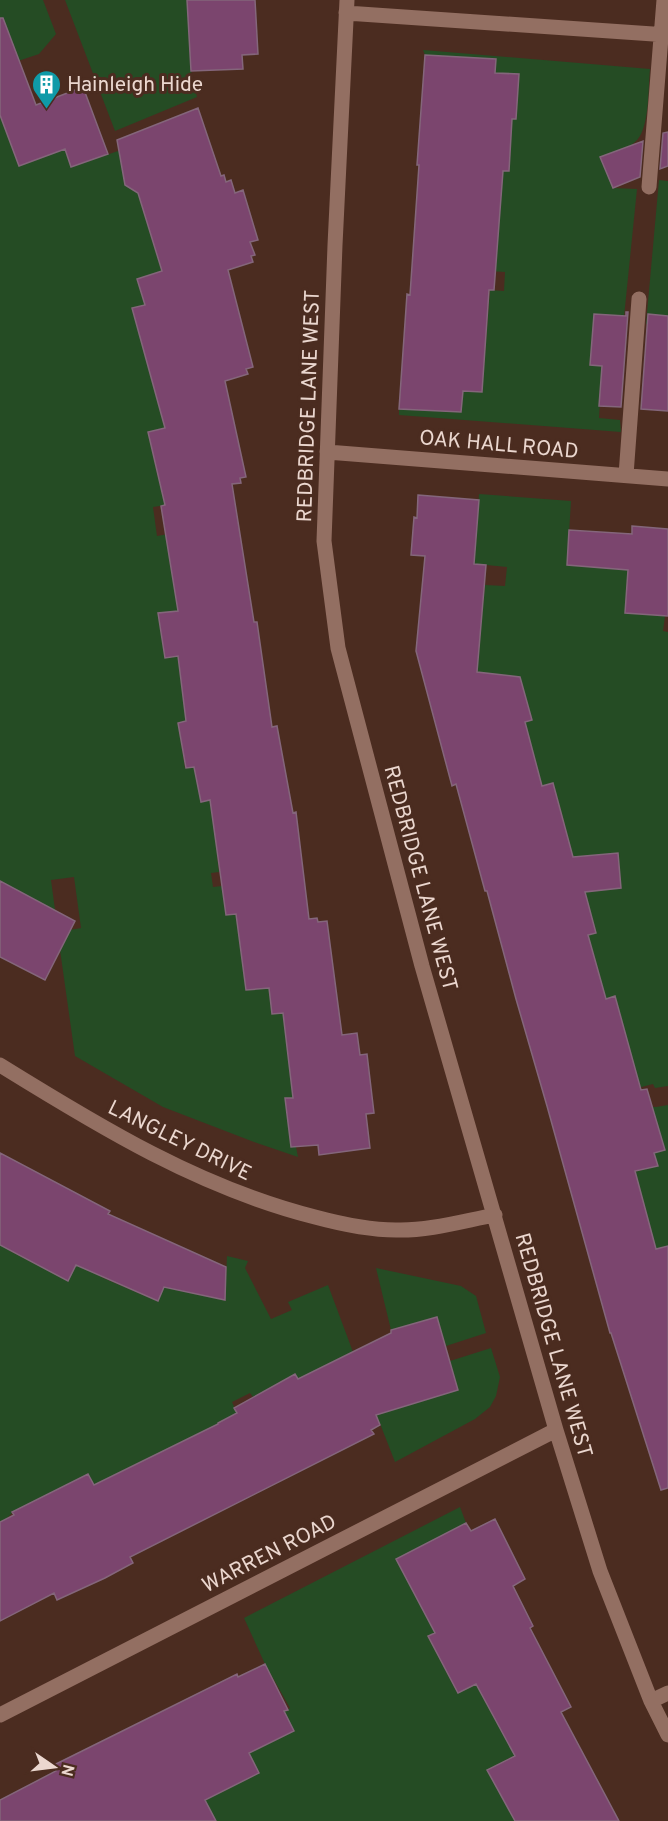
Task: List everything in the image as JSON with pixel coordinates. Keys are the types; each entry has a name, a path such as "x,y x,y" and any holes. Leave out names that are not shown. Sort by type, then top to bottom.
{"street":[{"path":"649,187 665,35 664,0"},
{"path":"346,6 665,35"},
{"name":"REDBRIDGE LANE WEST","path":"346,6 324,541 338,648 422,966 556,1430 600,1571 651,1701 668,1735"},
{"path":"626,475 639,298"},
{"name":"OAK HALL ROAD","path":"327,452 668,479"},
{"name":"LANGLEY DRIVE","path":"0,1065 124,1140 192,1174 246,1197 348,1225 396,1230 444,1225 495,1215"},
{"name":"WARREN ROAD","path":"0,1715 556,1430"},
{"path":"651,1701 668,1693"}],"green space":[{"path":"0,0 43,0 56,34 39,54 0,67"},
{"path":"65,0 188,0 191,71 197,97 115,131"},
{"path":"423,50 650,69 646,119 640,136 628,147 600,157 613,188 637,189 624,317 594,314 590,365 602,366 599,418 620,420 621,432 399,415 399,409 461,412 463,391 482,392 490,290 504,291 505,272 489,271 501,171 509,171 512,119 516,119 518,75 495,73 496,59 425,55"},
{"path":"0,115 65,149 71,167 124,149 125,185 134,191 216,162 145,216 162,271 137,279 145,305 132,309 166,428 148,432 158,478 186,502 153,507 157,536 175,533 172,572 178,611 158,614 165,658 178,656 184,704 238,712 178,723 185,768 194,767 201,802 213,799 239,852 217,855 219,872 211,873 213,887 222,886 226,915 243,913 269,988 272,1014 302,1011 293,1098 286,1098 291,1147 296,1147 298,1157 163,1107 75,1056 60,950 0,893","holes":["74,877 81,928 58,932 51,880"]},
{"path":"659,180 668,181 668,316 658,326 646,324"},
{"path":"479,494 571,501 567,565 628,570 625,613 665,616 663,631 668,632 668,1086 655,1088 653,1084 611,1095 614,997 583,1005 600,977 588,935 596,932 584,890 621,888 618,854 566,858 565,825 553,783 522,791 536,764 525,722 532,720 520,677 476,672 485,585 505,586 507,567 466,563 476,543"},
{"path":"618,1105 656,1107 668,1105 668,1246 656,1249 634,1172 658,1166 654,1153 664,1150 656,1121"},
{"path":"21,1231 10,1251 37,1265 47,1246 68,1280 78,1262 114,1247 101,1277 157,1301 164,1287 225,1300 227,1256 248,1261 245,1268 271,1319 292,1310 288,1302 328,1285 353,1352 393,1340 412,1404 458,1390 450,1361 491,1348 500,1377 496,1396 490,1407 475,1419 395,1462 352,1352 298,1379 295,1374 253,1397 250,1393 232,1402 237,1413 218,1423 225,1438 95,1488 88,1474 13,1512 0,1522 0,1232"},
{"path":"376,1268 461,1286 476,1296 486,1333 446,1346 437,1317 391,1330"},
{"path":"460,1507 466,1523 397,1559 435,1633 428,1637 457,1692 476,1684 507,1741 540,1742 487,1770 501,1795 514,1788 516,1821 199,1821 205,1800 259,1773 249,1753 294,1731 284,1711 290,1708 265,1664 244,1618"}],"building":[{"path":"187,0 255,0 258,54 242,55 243,69 191,71"},
{"name":"Hainleigh Hide","path":"0,18 3,18 36,105 83,87 108,154 71,167 65,149 19,166 0,115"},
{"path":"425,55 496,59 495,73 519,74 516,119 512,119 509,171 503,171 494,290 489,290 482,392 463,391 461,412 399,409 407,294 410,295"},
{"path":"198,108 221,176 224,175 226,182 231,180 235,193 243,190 258,240 250,242 255,255 251,256 253,262 228,270 253,367 246,369 248,374 225,381 246,477 240,478 241,483 232,484 254,622 257,622 272,727 277,726 293,813 296,812 309,919 317,918 318,922 327,921 342,1035 357,1033 360,1055 367,1054 374,1113 366,1114 370,1148 319,1155 318,1145 291,1147 285,1098 293,1098 283,1013 272,1014 269,988 246,990 236,914 226,915 210,800 201,802 194,767 186,768 178,723 186,721 178,656 165,658 158,613 178,611 161,506 165,505 148,432 165,428 132,308 145,305 137,279 162,271 138,193 125,185 117,140"},
{"path":"668,132 668,166 660,169 663,133"},
{"path":"643,141 640,177 613,188 600,157"},
{"path":"628,312 621,407 599,406 602,366 590,365 594,314 626,316"},
{"path":"648,314 668,316 668,411 641,409"},
{"path":"418,495 479,500 474,564 486,565 477,672 520,677 532,720 525,722 542,786 553,783 573,857 618,853 621,888 585,892 596,933 588,935 606,999 615,996 641,1090 647,1089 665,1150 654,1153 658,1166 635,1171 656,1249 668,1246 668,1488 661,1490 610,1333 487,891 485,891 456,784 452,786 416,651 425,556 411,555"},
{"path":"632,526 668,529 668,616 625,613 628,570 567,565 569,530 632,534"},
{"path":"0,881 75,921 45,980 0,957"},
{"path":"0,1153 110,1211 108,1214 226,1267 225,1300 164,1287 158,1301 76,1265 68,1281 0,1245"},
{"path":"437,1317 458,1390 376,1415 380,1425 371,1430 374,1434 130,1557 133,1563 105,1578 57,1600 54,1593 0,1621 0,1522 14,1515 12,1512 88,1474 94,1485 218,1424 237,1413 234,1408 295,1374 298,1379 391,1333 391,1330"},
{"path":"495,1519 525,1579 513,1586 533,1626 530,1628 571,1707 561,1712 619,1821 515,1821 487,1770 515,1756 476,1684 458,1693 428,1636 435,1633 396,1559 466,1523 471,1531"},
{"path":"265,1664 288,1710 284,1711 294,1731 249,1753 259,1773 205,1800 216,1821 0,1821 0,1800 56,1771 54,1765 237,1674 238,1677"}],"place":[{"name":"Hainleigh Hide","path":"46,110"}]}
